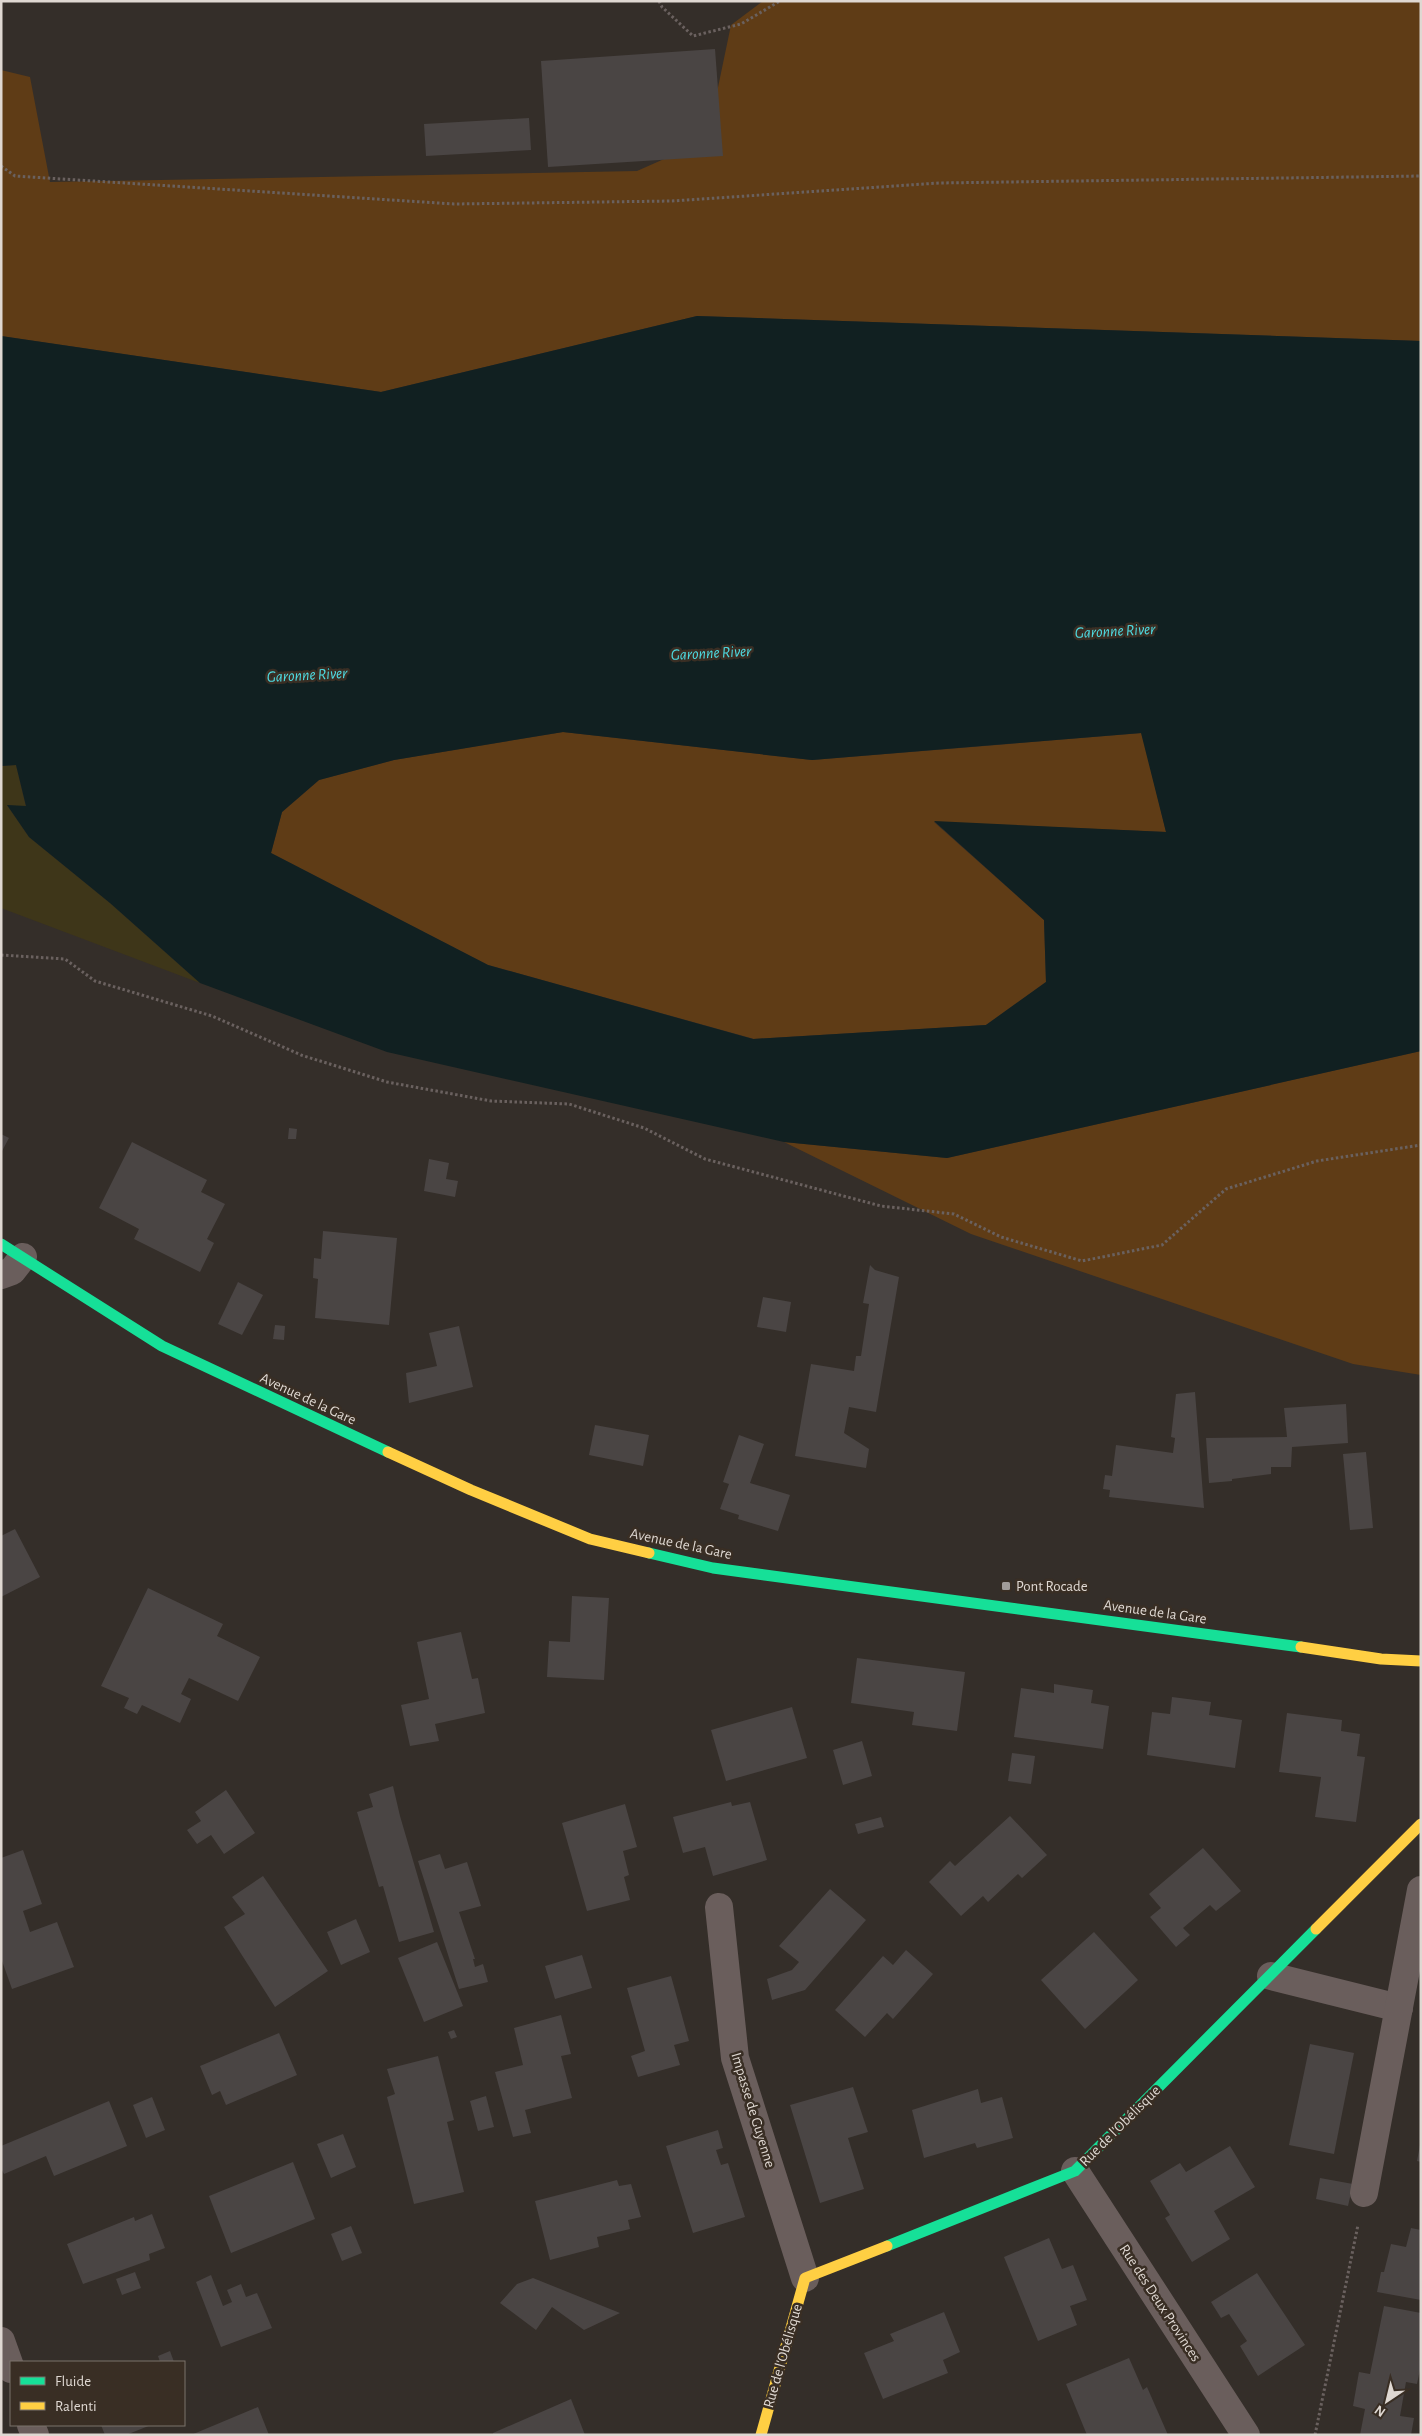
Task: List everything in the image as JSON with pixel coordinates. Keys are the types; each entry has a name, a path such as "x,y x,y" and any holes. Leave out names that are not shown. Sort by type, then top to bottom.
{"street":[{"path":"1,1275 12,1271 12,1251"},
{"name":"Avenue de la Gare","path":"12,1251 162,1346 271,1399 471,1490 590,1539 713,1568 1381,1659 1421,1661"},
{"name":"Rue de l'Obélisque","path":"761,2435 805,2278 1075,2171 1421,1824"},
{"path":"1364,2193 1421,1890"},
{"name":"Impasse de Guyenne","path":"719,1906 735,2058 805,2278"},
{"path":"1271,1976 1399,2008"},
{"name":"Rue des Deux Provinces","path":"1075,2171 1246,2435"},
{"path":"1,2341 10,2366"}],"path":[{"path":"659,1 662,7 693,36 741,24 780,1"},
{"path":"1,166 15,176 454,204 672,201 939,183 1421,176"},
{"path":"1,955 65,959 95,981 212,1016 301,1055 387,1082 491,1101 569,1104 644,1128 715,1162 881,1206 954,1214 1001,1237 1082,1261 1162,1245 1226,1189 1317,1162 1421,1145"},
{"path":"1315,2435 1364,2193"}],"shaded area":[{"path":"763,1 1421,1 1421,341 697,316 381,392 1,336 1,70 30,77 50,182 637,171 707,140 731,25"},
{"path":"563,732 812,760 1142,733 1166,832 934,822 1044,920 1046,982 986,1025 754,1039 488,965 271,853 282,812 319,780 394,760"},
{"path":"1421,1051 1421,1375 1353,1364 971,1234 784,1142 947,1158"}],"sand":[{"path":"16,765 26,807 7,805 29,837 110,903 200,983 1,908 1,766"}],"water":[{"name":"Garonne River","path":"697,316 1421,341 1421,1051 947,1158 784,1142 387,1052 200,983 110,903 29,837 7,805 26,806 16,765 1,766 1,336 381,392","holes":["563,732 812,760 1141,733 1166,832 934,821 1044,920 1046,982 986,1025 753,1039 488,965 271,853 282,812 319,780 394,760"]}],"building":[{"path":"715,49 723,156 548,167 541,61"},
{"path":"529,118 531,150 426,156 424,124"},
{"path":"289,1128 297,1129 296,1139 288,1139"},
{"path":"1,1134 9,1138 1,1153"},
{"path":"132,1142 207,1180 201,1192 225,1204 207,1239 214,1243 200,1272 134,1239 139,1229 99,1208"},
{"path":"429,1159 449,1163 446,1179 458,1181 455,1197 424,1191"},
{"path":"323,1231 397,1238 389,1325 315,1318 318,1279 313,1278 314,1258 321,1259"},
{"path":"870,1265 875,1270 899,1277 876,1412 849,1407 844,1433 869,1449 866,1468 795,1456 811,1364 854,1371 856,1356 861,1356 869,1304 863,1303"},
{"path":"238,1282 263,1295 242,1335 218,1324"},
{"path":"763,1297 791,1302 786,1332 757,1327"},
{"path":"275,1325 285,1326 284,1340 273,1339"},
{"path":"459,1326 473,1387 409,1403 406,1373 437,1366 429,1333"},
{"path":"1195,1392 1204,1508 1109,1497 1110,1490 1103,1489 1105,1475 1112,1476 1116,1445 1173,1453 1175,1438 1171,1437 1176,1394"},
{"path":"1346,1404 1348,1443 1292,1447 1291,1467 1271,1467 1271,1474 1209,1483 1206,1438 1287,1437 1284,1408"},
{"path":"595,1425 649,1435 643,1466 589,1455"},
{"path":"739,1435 764,1444 750,1483 790,1495 778,1531 738,1519 739,1515 720,1509 729,1484 723,1482"},
{"path":"1366,1452 1373,1528 1350,1530 1343,1454"},
{"path":"15,1529 40,1577 1,1597 1,1536"},
{"path":"148,1588 223,1624 217,1636 260,1657 238,1701 189,1678 181,1694 191,1699 180,1723 142,1705 137,1714 124,1708 129,1698 101,1686"},
{"path":"572,1596 609,1598 604,1680 547,1677 549,1641 570,1642"},
{"path":"461,1632 472,1679 478,1678 485,1713 435,1724 439,1741 410,1746 401,1705 429,1699 417,1642"},
{"path":"857,1658 965,1672 957,1731 912,1725 914,1712 851,1703"},
{"path":"1054,1684 1093,1690 1091,1703 1109,1706 1103,1749 1014,1737 1021,1688 1054,1693"},
{"path":"1172,1697 1211,1702 1209,1715 1242,1720 1235,1768 1147,1755 1152,1712 1170,1714"},
{"path":"792,1707 807,1758 726,1781 711,1730"},
{"path":"1287,1713 1342,1720 1341,1731 1360,1734 1357,1756 1365,1757 1356,1822 1315,1817 1321,1777 1279,1772"},
{"path":"862,1741 872,1776 843,1785 833,1750"},
{"path":"1012,1753 1035,1756 1031,1784 1008,1781"},
{"path":"393,1786 434,1932 399,1942 383,1886 379,1887 357,1812 373,1807 369,1794"},
{"path":"226,1790 255,1833 224,1854 211,1835 197,1844 187,1830 201,1821 195,1812"},
{"path":"731,1802 732,1806 750,1802 767,1860 713,1876 705,1847 683,1853 673,1817"},
{"path":"625,1804 637,1847 623,1851 629,1875 624,1877 630,1900 587,1911 562,1823"},
{"path":"1010,1816 1047,1855 1022,1878 1018,1874 988,1902 983,1896 961,1916 929,1882 950,1861 955,1866"},
{"path":"881,1817 884,1827 858,1834 855,1824"},
{"path":"1203,1848 1241,1891 1216,1911 1210,1905 1183,1928 1190,1935 1176,1947 1150,1917 1161,1908 1149,1894"},
{"path":"23,1850 42,1904 23,1911 30,1932 57,1922 74,1967 12,1989 1,1958 1,1858"},
{"path":"440,1854 445,1869 467,1862 481,1906 459,1912 475,1959 473,1959 475,1967 483,1964 488,1982 459,1989 418,1861"},
{"path":"263,1876 328,1971 275,2007 224,1927 245,1914 232,1897"},
{"path":"830,1889 866,1920 805,1990 772,2000 767,1979 792,1970 799,1962 779,1946"},
{"path":"356,1919 370,1952 341,1965 327,1932"},
{"path":"1094,1932 1138,1980 1085,2029 1041,1980"},
{"path":"437,1942 463,2006 424,2022 398,1958"},
{"path":"906,1950 933,1974 893,2019 887,2013 865,2037 835,2010 883,1956 893,1965"},
{"path":"582,1955 592,1988 555,1999 545,1966"},
{"path":"671,1976 689,2041 674,2045 680,2065 638,2077 631,2056 645,2051 627,1988"},
{"path":"561,2015 571,2054 561,2056 572,2098 525,2110 531,2133 513,2137 495,2072 523,2065 514,2028"},
{"path":"454,2030 457,2037 451,2039 448,2032"},
{"path":"279,2033 297,2075 226,2105 220,2091 212,2095 200,2066"},
{"path":"1310,2044 1354,2053 1334,2154 1289,2145"},
{"path":"438,2056 454,2120 447,2122 464,2192 414,2204 387,2097 395,2094 387,2069"},
{"path":"853,2087 868,2132 848,2138 864,2189 820,2203 790,2105"},
{"path":"978,2089 981,2103 1002,2097 1013,2138 977,2148 975,2143 924,2158 912,2110"},
{"path":"486,2096 494,2127 478,2131 470,2101"},
{"path":"152,2097 165,2130 146,2138 133,2105"},
{"path":"109,2101 127,2146 54,2176 46,2156 4,2174 1,2168 1,2146"},
{"path":"718,2130 723,2148 716,2150 721,2165 728,2163 745,2217 693,2233 666,2146"},
{"path":"343,2134 356,2167 331,2178 317,2144"},
{"path":"1421,2145 1421,2162 1417,2161"},
{"path":"1230,2146 1255,2187 1214,2211 1230,2239 1192,2262 1165,2218 1170,2215 1150,2181 1180,2163 1186,2172"},
{"path":"293,2162 315,2219 231,2253 209,2196"},
{"path":"1320,2178 1353,2184 1348,2206 1316,2199"},
{"path":"617,2180 619,2186 631,2184 641,2217 628,2220 630,2229 597,2237 599,2247 550,2260 535,2201"},
{"path":"152,2214 165,2248 149,2254 150,2260 83,2284 67,2244 134,2217 135,2221"},
{"path":"351,2226 362,2253 342,2261 331,2234"},
{"path":"1411,2228 1421,2230 1421,2300 1377,2292 1381,2272 1384,2272 1391,2244 1406,2247"},
{"path":"1049,2238 1062,2269 1073,2265 1087,2300 1070,2306 1077,2325 1038,2341 1004,2257"},
{"path":"135,2272 141,2288 122,2295 116,2279"},
{"path":"1257,2273 1305,2345 1258,2376 1240,2346 1247,2341 1229,2314 1221,2318 1211,2302"},
{"path":"211,2275 223,2306 232,2302 227,2290 241,2284 246,2297 257,2293 272,2328 221,2347 196,2282"},
{"path":"533,2278 620,2313 584,2330 552,2307 536,2330 500,2303 517,2284"},
{"path":"1384,2306 1421,2313 1421,2365 1417,2384 1406,2382 1400,2416 1414,2418 1411,2435 1360,2435 1365,2409 1353,2406 1359,2372 1370,2374"},
{"path":"944,2312 960,2352 943,2360 948,2373 883,2399 864,2353 894,2341 890,2334"},
{"path":"170,2351 174,2361 160,2361 158,2356"},
{"path":"1129,2358 1143,2390 1147,2387 1168,2435 1087,2435 1066,2384"},
{"path":"571,2399 585,2435 493,2435 493,2433"},
{"path":"258,2407 269,2435 191,2435"},
{"path":"101,2426 148,2426 126,2435 105,2435"}],"traffic: fast":[{"path":"1,1244 162,1346 388,1452"},
{"path":"649,1553 713,1568 1301,1647"},
{"path":"887,2246 1075,2171 1316,1929"}],"traffic: slow":[{"path":"388,1452 471,1490 590,1539 649,1553"},
{"path":"1301,1647 1381,1659 1421,1661"},
{"path":"1316,1929 1421,1824"},
{"path":"761,2435 805,2278 887,2246"}],"place":[{"name":"Pont Rocade","path":"1006,1586"}]}
